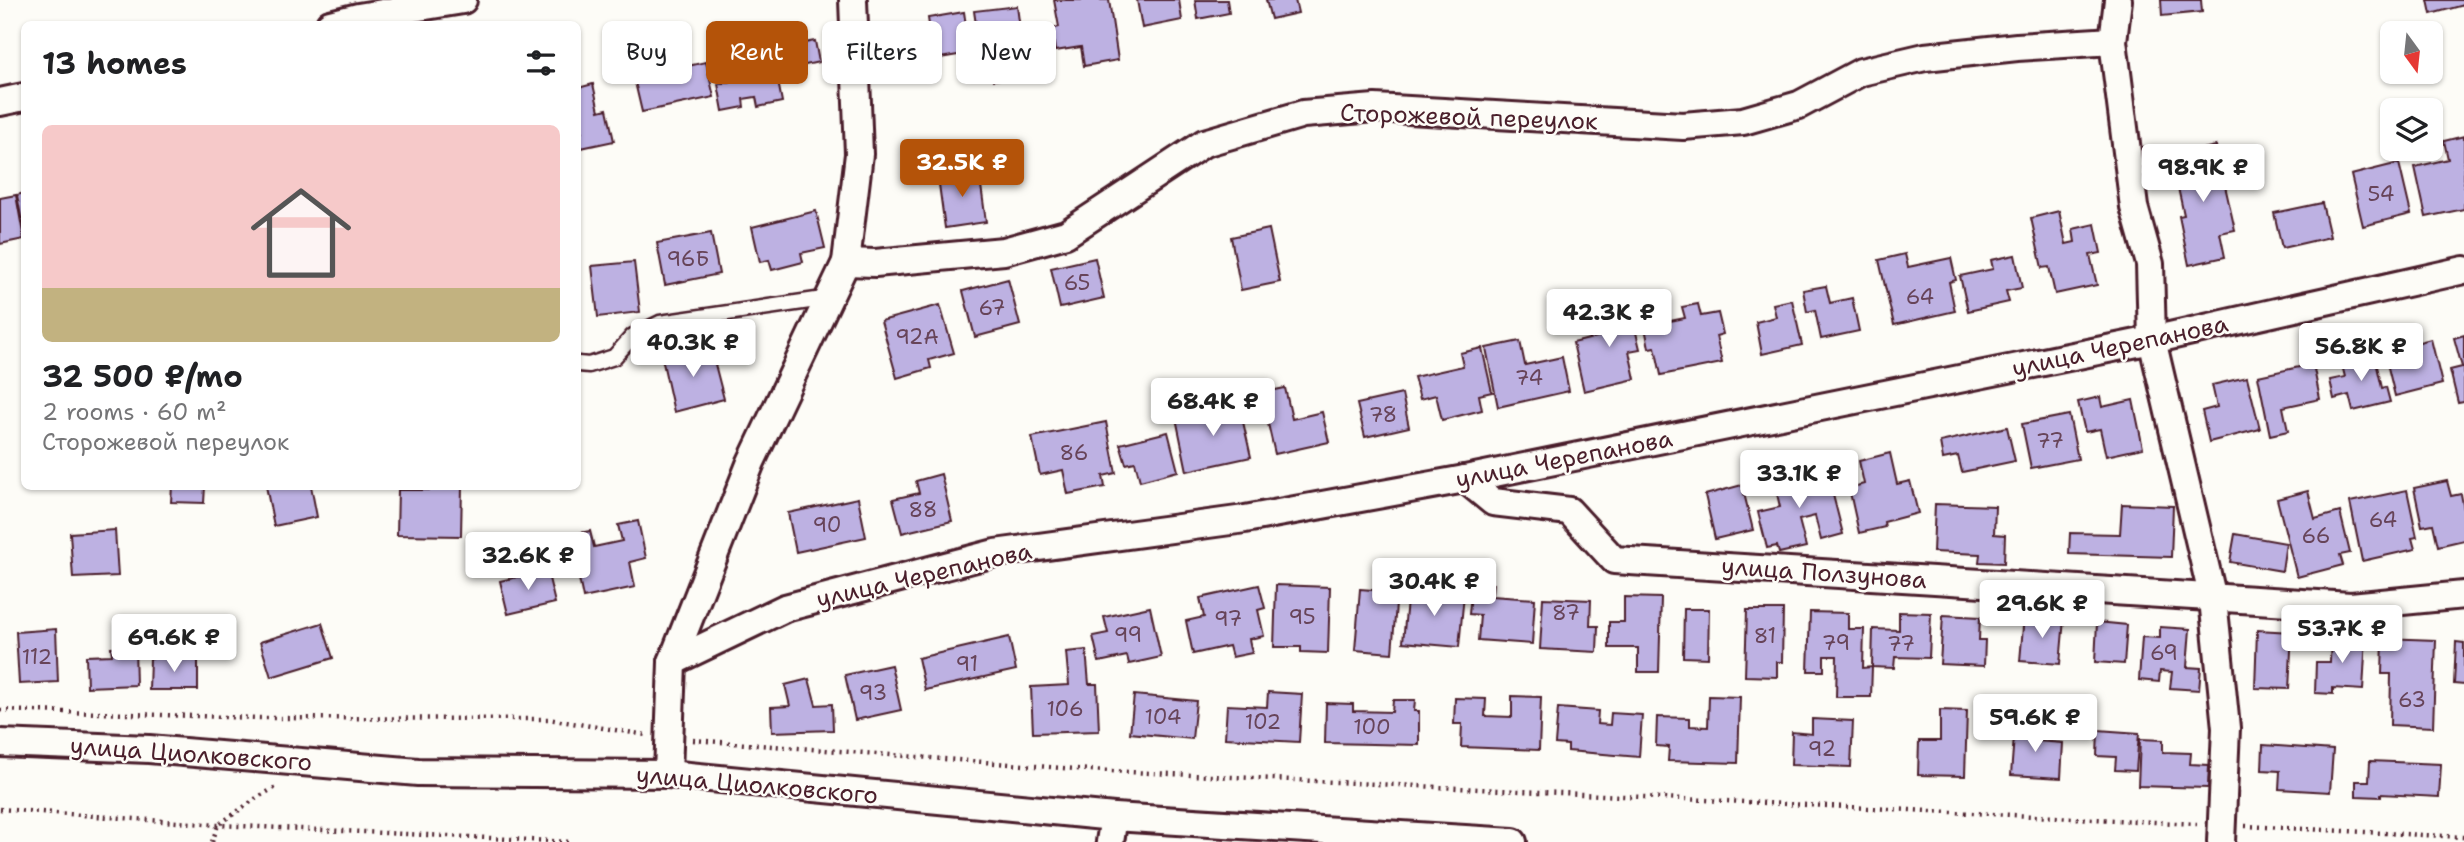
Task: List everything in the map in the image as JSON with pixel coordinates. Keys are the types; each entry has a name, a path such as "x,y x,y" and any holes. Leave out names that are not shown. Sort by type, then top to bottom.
{"street":[{"path":"335,21 358,8 463,0"},
{"path":"668,774 672,662 751,462 846,262 859,155 853,0"},
{"path":"2118,0 2113,41 2134,207 2150,264 2152,340 2213,598 2226,728 2222,833"},
{"name":"Сторожевой переулок","path":"846,262 875,263 1004,251 1066,234 1204,142 1303,114 1375,108 1684,126 1743,121 1799,105 1861,72 1925,57 2017,47 2113,41"},
{"path":"0,102 21,98"},
{"name":"улица Черепанова","path":"672,662 785,608 995,553 1245,519 1465,479 2152,340 2464,270"},
{"name":"улица Ползунова","path":"1465,479 1493,502 1569,511 1614,560 2351,606 2464,595"},
{"name":"улица Циолковского","path":"0,743 149,749 418,772 668,774 1112,829 1513,842"}],"lane":[{"path":"581,364 589,365 614,358 634,337 660,323 830,298"}],"path":[{"path":"1,710 260,718 548,719 669,739 1088,770 2222,833 2464,837"},
{"path":"212,842 218,825 258,796 280,786"},
{"path":"0,809 218,825 572,842"}],"building":[{"path":"1054,0 1109,0 1118,60 1084,66 1081,47 1056,51 1056,28 1059,27"},
{"path":"1137,0 1179,0 1182,20 1142,28"},
{"path":"1195,0 1227,0 1229,13 1198,19"},
{"path":"1266,0 1295,0 1298,13 1271,19"},
{"path":"2161,0 2201,0 2202,12 2162,16"},
{"path":"2428,0 2464,0 2464,5 2431,14"},
{"path":"1017,6 1019,21 975,21 974,11"},
{"path":"964,12 965,21 956,21 956,55 942,58 942,21 928,21 928,18"},
{"path":"815,41 819,62 808,64 808,42"},
{"path":"706,62 706,84 711,84 714,97 642,112 635,84 692,84 692,65"},
{"path":"593,84 599,111 607,109 614,141 581,148 581,87"},
{"path":"718,84 779,84 782,102 758,107 756,97 743,99 744,107 723,111"},
{"path":"2464,136 2464,209 2426,217 2415,167 2448,159 2444,141"},
{"path":"2216,146 2235,230 2220,233 2225,257 2189,265 2179,216 2184,215 2171,156"},
{"path":"2399,163 2411,214 2363,226 2351,175"},
{"path":"979,171 986,222 945,228 938,177"},
{"path":"21,194 21,216 17,195"},
{"path":"16,195 21,240 0,244 0,198"},
{"path":"2322,203 2330,237 2282,248 2274,213"},
{"path":"816,211 825,248 801,253 803,262 772,270 769,260 760,262 752,227"},
{"path":"2059,211 2066,244 2075,242 2073,229 2095,224 2101,253 2090,255 2097,285 2055,294 2049,267 2042,268 2031,218"},
{"path":"1269,229 1280,282 1241,290 1231,237"},
{"path":"711,233 719,274 665,285 657,243"},
{"path":"1905,254 1908,267 1951,258 1956,280 1949,282 1955,311 1894,325 1879,260"},
{"path":"2015,255 2022,288 2006,291 2009,302 1968,311 1960,276 1993,269 1991,260"},
{"path":"1095,258 1104,298 1060,308 1051,268"},
{"path":"634,262 640,312 598,317 592,266"},
{"path":"1008,279 1020,325 975,337 963,291"},
{"path":"1826,286 1830,303 1852,298 1859,331 1821,339 1815,310 1807,312 1803,290"},
{"path":"1627,295 1640,349 1629,351 1635,379 1584,391 1573,343 1605,335 1601,319 1612,317 1608,299"},
{"path":"1792,300 1802,345 1762,354 1756,322 1776,317 1773,304"},
{"path":"1698,304 1701,316 1718,313 1723,334 1716,336 1722,363 1661,375 1655,347 1649,348 1642,312 1662,308 1665,322 1685,318 1682,307"},
{"path":"940,305 954,353 929,360 931,368 897,378 881,321"},
{"path":"2464,335 2464,402 2458,403 2450,370 2462,367 2454,338"},
{"path":"2431,339 2442,384 2395,396 2384,351"},
{"path":"1520,341 1525,365 1562,357 1569,391 1498,407 1486,348"},
{"path":"710,345 724,399 674,412 662,358"},
{"path":"1482,348 1492,392 1479,395 1482,410 1442,420 1436,395 1420,399 1414,377 1463,366 1460,353"},
{"path":"2374,353 2382,388 2386,387 2390,402 2353,411 2349,395 2334,399 2330,380 2345,377 2341,361"},
{"path":"2313,364 2320,399 2283,407 2288,431 2270,435 2258,376"},
{"path":"2247,377 2260,429 2209,442 2202,411 2217,407 2212,385"},
{"path":"1285,388 1292,419 1322,412 1329,442 1275,454 1261,393"},
{"path":"1402,394 1409,427 1365,437 1357,404"},
{"path":"2100,397 2102,407 2133,400 2143,448 2106,456 2100,429 2085,432 2078,402"},
{"path":"1239,404 1251,457 1187,471 1176,418"},
{"path":"2069,415 2078,459 2031,468 2022,424"},
{"path":"1106,422 1116,473 1103,476 1105,487 1068,494 1063,470 1040,475 1032,437"},
{"path":"2007,427 2015,461 1962,472 1958,456 1943,459 1940,442"},
{"path":"1168,432 1178,471 1140,481 1135,462 1126,464 1120,444"},
{"path":"1890,453 1897,484 1910,481 1918,513 1884,522 1885,527 1859,533 1849,488 1864,484 1859,461"},
{"path":"1818,465 1825,492 1832,491 1843,534 1821,540 1815,516 1799,520 1806,547 1779,553 1777,546 1767,548 1758,512 1780,507 1773,476"},
{"path":"941,474 952,521 902,533 893,499 919,493 916,481"},
{"path":"2447,481 2451,496 2461,494 2464,540 2438,546 2433,524 2422,526 2414,488"},
{"path":"1742,485 1753,530 1715,539 1705,495"},
{"path":"172,490 205,490 204,503 171,502"},
{"path":"267,490 312,490 317,517 274,526"},
{"path":"398,490 462,490 461,536 397,535"},
{"path":"2407,490 2417,537 2412,538 2415,549 2362,561 2350,502"},
{"path":"2308,491 2315,519 2340,512 2350,553 2340,555 2343,565 2297,577 2277,499"},
{"path":"858,498 866,537 796,552 788,513"},
{"path":"1935,504 1995,506 1994,534 2005,535 2004,563 1979,562 1980,554 1933,552"},
{"path":"2122,504 2173,506 2171,557 2069,554 2070,533 2120,534"},
{"path":"638,521 646,558 630,562 635,587 583,598 570,535 590,531 594,547 622,541 618,525"},
{"path":"115,530 118,576 73,578 70,533"},
{"path":"2235,534 2286,543 2282,571 2230,562"},
{"path":"547,570 555,603 508,614 500,581"},
{"path":"1472,583 1493,584 1492,596 1535,599 1532,644 1478,640 1480,615 1469,614"},
{"path":"1259,585 1265,608 1258,610 1264,636 1249,639 1252,653 1232,657 1229,646 1193,654 1186,621 1204,617 1200,598"},
{"path":"1276,585 1330,587 1328,653 1301,652 1301,647 1274,647"},
{"path":"1360,589 1397,592 1392,653 1355,650"},
{"path":"1408,590 1464,594 1459,647 1403,642"},
{"path":"1624,597 1661,598 1659,672 1638,672 1638,648 1609,648 1609,622 1624,622"},
{"path":"1543,598 1591,600 1590,626 1598,626 1597,652 1540,649"},
{"path":"1150,607 1161,657 1129,664 1127,656 1099,662 1093,636 1108,633 1104,617"},
{"path":"1684,609 1709,609 1708,658 1683,657"},
{"path":"1747,610 1783,610 1782,662 1777,662 1777,677 1745,676"},
{"path":"1810,612 1848,613 1848,629 1864,629 1863,668 1872,667 1871,697 1836,697 1837,656 1824,656 1824,671 1808,671"},
{"path":"1899,612 1931,613 1929,658 1895,657 1894,668 1872,667 1873,629 1899,630"},
{"path":"1943,615 1980,617 1979,640 1985,640 1984,666 1940,664"},
{"path":"2024,615 2064,619 2060,664 2020,661"},
{"path":"2097,622 2127,625 2124,664 2095,662"},
{"path":"322,623 333,658 271,677 260,642"},
{"path":"2160,627 2190,629 2187,667 2201,668 2199,690 2170,688 2172,672 2160,671 2159,682 2139,680 2142,637 2160,638"},
{"path":"56,629 58,682 19,684 16,632"},
{"path":"2257,630 2292,632 2289,689 2255,688"},
{"path":"2331,635 2366,636 2363,690 2333,688 2333,694 2315,693 2316,662 2330,662"},
{"path":"1009,637 1016,670 925,690 918,658"},
{"path":"2383,638 2436,640 2433,727 2390,725 2391,674 2382,674"},
{"path":"2456,642 2464,643 2464,685 2454,684"},
{"path":"135,646 136,685 87,687 86,656 112,655 111,647"},
{"path":"1086,650 1089,684 1097,684 1099,731 1033,733 1031,687 1069,685 1066,652"},
{"path":"150,658 198,658 198,690 149,690"},
{"path":"891,665 901,710 855,720 845,675"},
{"path":"809,679 816,705 832,704 833,730 772,732 771,707 790,706 785,685"},
{"path":"1268,692 1302,694 1299,742 1225,738 1227,705 1267,707"},
{"path":"1134,695 1196,701 1192,739 1130,733"},
{"path":"1512,696 1541,697 1539,750 1461,747 1462,724 1454,724 1455,698 1486,699 1485,716 1512,717"},
{"path":"1709,696 1740,697 1738,763 1668,761 1669,747 1656,746 1657,717 1690,718 1690,726 1708,727"},
{"path":"1393,700 1415,700 1414,711 1419,711 1419,745 1325,743 1326,703 1353,704 1353,711 1392,712"},
{"path":"1558,708 1598,711 1597,724 1610,725 1611,713 1642,715 1639,757 1568,751 1568,745 1555,744"},
{"path":"1940,710 1967,711 1965,776 1918,775 1919,741 1940,741"},
{"path":"1812,719 1853,721 1851,767 1791,765 1792,732 1812,734"},
{"path":"2015,723 2040,724 2038,741 2063,743 2061,778 2011,775"},
{"path":"2098,730 2139,733 2136,771 2115,770 2116,757 2097,756"},
{"path":"2140,739 2163,740 2163,752 2191,753 2190,764 2209,765 2208,788 2138,786"},
{"path":"2263,745 2333,750 2330,792 2279,789 2280,771 2262,770"},
{"path":"2370,761 2441,764 2439,797 2381,794 2381,797 2356,796 2356,781 2369,781"}]}
